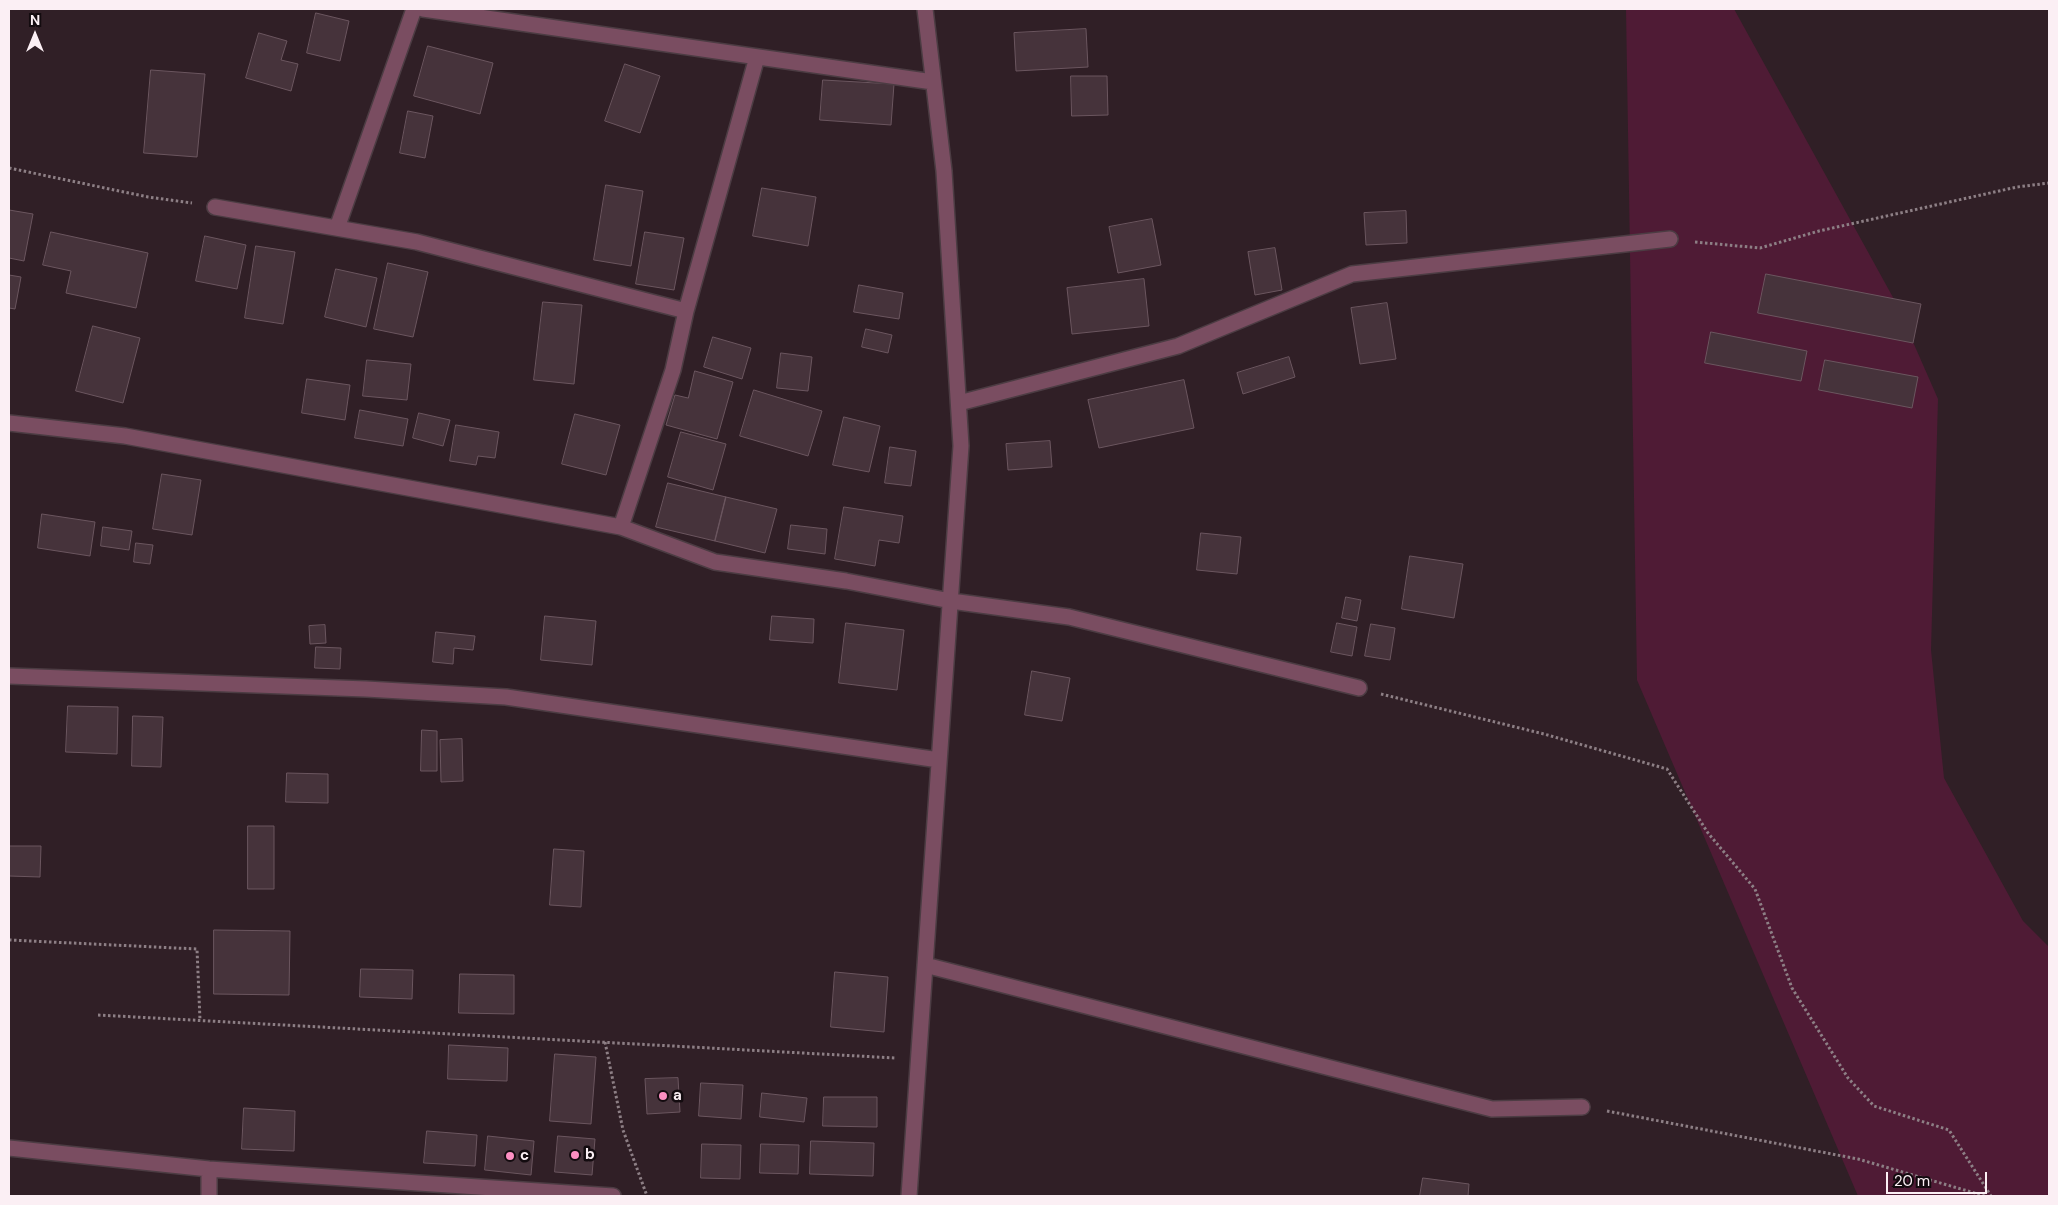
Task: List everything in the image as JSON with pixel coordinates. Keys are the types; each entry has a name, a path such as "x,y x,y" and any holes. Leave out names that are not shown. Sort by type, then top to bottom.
{"street":[{"path":"337,228 414,9"},
{"path":"423,9 933,82"},
{"path":"909,1196 961,446 944,171 925,9"},
{"path":"621,527 673,370 686,311 757,57"},
{"path":"215,206 418,242 686,311"},
{"path":"959,403 1178,346 1352,274 1670,239"},
{"path":"9,423 125,436 621,527 715,562 846,582 951,601 1069,617 1360,688"},
{"path":"9,676 366,689 506,697 939,760"},
{"path":"925,965 1492,1109 1582,1107"},
{"path":"9,1148 209,1169 613,1196"},
{"path":"209,1169 210,1196"}],"path":[{"path":"9,168 148,197 215,206"},
{"path":"1670,239 1760,248 1819,230 2017,187 2049,183"},
{"path":"1360,688 1544,734 1667,769 1708,834 1755,889 1792,988 1848,1078 1874,1106 1950,1130 1991,1196"},
{"path":"9,940 196,949 200,1020"},
{"path":"98,1014 918,1060"},
{"path":"605,1042 623,1130 647,1196"},
{"path":"1582,1107 1858,1159 1985,1196"}],"shaded area":[{"path":"1626,9 1734,9 1895,301 1938,399 1931,650 1944,778 2023,921 2049,947 2049,1196 1858,1196 1637,680"}],"building":[{"path":"316,13 349,21 340,61 307,53"},
{"path":"1086,29 1088,67 1016,71 1014,33"},
{"path":"259,33 287,41 281,60 298,64 291,91 246,78"},
{"path":"428,46 493,63 480,114 414,96"},
{"path":"625,64 660,76 640,133 605,121"},
{"path":"151,70 205,74 197,157 144,153"},
{"path":"1071,76 1107,76 1108,115 1072,116"},
{"path":"823,80 894,84 891,125 820,120"},
{"path":"408,111 433,116 425,158 400,153"},
{"path":"606,185 643,191 631,266 594,260"},
{"path":"762,188 816,197 808,246 753,236"},
{"path":"9,210 33,214 24,261 9,258"},
{"path":"1406,211 1407,243 1366,245 1364,213"},
{"path":"1152,219 1161,265 1118,273 1109,227"},
{"path":"51,232 148,253 136,308 66,293 71,271 43,265"},
{"path":"645,232 684,238 674,290 636,284"},
{"path":"205,236 246,245 237,289 196,281"},
{"path":"256,246 295,252 283,324 245,318"},
{"path":"1275,248 1282,290 1255,295 1248,252"},
{"path":"388,263 428,272 413,337 374,329"},
{"path":"336,269 377,278 366,327 325,317"},
{"path":"1766,274 1921,304 1913,343 1758,313"},
{"path":"9,275 21,277 15,309 9,308"},
{"path":"1144,279 1149,326 1072,334 1067,288"},
{"path":"859,285 903,293 899,319 854,312"},
{"path":"543,302 582,305 574,384 534,380"},
{"path":"1387,303 1396,359 1360,364 1351,308"},
{"path":"93,326 140,338 123,403 76,391"},
{"path":"866,329 892,335 888,353 862,347"},
{"path":"1711,332 1807,351 1801,381 1705,363"},
{"path":"713,337 751,348 742,379 704,367"},
{"path":"781,353 812,357 808,391 777,388"},
{"path":"1289,357 1295,377 1243,394 1237,373"},
{"path":"367,360 411,364 407,400 363,396"},
{"path":"1825,360 1918,377 1912,408 1819,390"},
{"path":"695,371 733,382 717,439 666,425 675,395 688,398"},
{"path":"307,379 350,385 345,420 302,413"},
{"path":"1184,380 1194,428 1099,448 1088,400"},
{"path":"754,390 822,411 808,456 740,436"},
{"path":"360,410 408,419 403,446 355,438"},
{"path":"419,413 450,420 443,446 413,438"},
{"path":"575,414 620,425 606,475 562,464"},
{"path":"844,417 880,426 869,472 833,465"},
{"path":"456,425 499,432 495,458 478,456 476,465 450,461"},
{"path":"681,432 726,444 713,490 668,477"},
{"path":"1050,441 1052,467 1008,470 1006,444"},
{"path":"890,447 916,451 911,486 885,483"},
{"path":"162,474 201,480 192,535 153,529"},
{"path":"668,483 726,497 715,541 656,527"},
{"path":"726,497 777,509 765,553 715,541"},
{"path":"844,507 903,516 899,543 879,540 875,566 835,559"},
{"path":"42,514 95,522 90,556 38,548"},
{"path":"791,525 827,529 825,554 788,549"},
{"path":"103,527 132,531 129,550 101,546"},
{"path":"1201,533 1241,537 1237,574 1197,570"},
{"path":"136,543 153,545 150,564 134,562"},
{"path":"1410,556 1463,564 1454,618 1402,609"},
{"path":"1346,597 1361,600 1357,621 1342,618"},
{"path":"545,616 596,621 592,665 541,660"},
{"path":"772,616 814,619 813,643 770,640"},
{"path":"846,623 904,630 897,690 839,683"},
{"path":"1337,623 1357,627 1352,656 1331,652"},
{"path":"1371,624 1395,628 1390,660 1365,656"},
{"path":"325,625 326,643 310,644 309,626"},
{"path":"436,632 475,636 473,650 454,648 453,664 433,662"},
{"path":"316,647 341,648 340,669 315,668"},
{"path":"1032,671 1070,678 1062,721 1025,715"},
{"path":"68,706 118,707 117,754 66,752"},
{"path":"133,716 163,717 161,767 132,766"},
{"path":"422,730 437,731 437,771 421,771"},
{"path":"462,739 463,781 441,782 440,740"},
{"path":"287,773 328,774 328,803 286,802"},
{"path":"248,826 274,826 274,889 248,889"},
{"path":"9,846 41,846 40,877 9,876"},
{"path":"554,849 584,851 581,907 550,905"},
{"path":"214,930 290,931 289,995 214,994"},
{"path":"361,969 413,970 412,999 360,997"},
{"path":"835,972 888,977 884,1032 831,1027"},
{"path":"460,974 514,975 514,1014 459,1013"},
{"path":"449,1045 508,1048 507,1081 448,1079"},
{"path":"555,1054 596,1057 591,1124 550,1121"},
{"name":"a","path":"678,1078 680,1112 647,1114 645,1079"},
{"path":"701,1083 743,1085 741,1119 699,1116"},
{"path":"762,1093 807,1098 804,1122 760,1117"},
{"path":"824,1097 877,1097 877,1127 823,1126"},
{"path":"244,1108 295,1111 294,1151 242,1149"},
{"path":"427,1131 477,1135 475,1166 424,1163"},
{"name":"c","path":"488,1136 534,1141 531,1175 485,1170"},
{"name":"b","path":"558,1136 595,1139 592,1175 555,1172"},
{"path":"811,1141 874,1143 873,1176 810,1174"},
{"path":"702,1144 741,1145 740,1179 701,1178"},
{"path":"761,1144 799,1145 798,1174 760,1173"},
{"path":"1423,1178 1469,1184 1468,1196 1420,1196"}],"place":[{"name":"a","path":"663,1096"},
{"name":"b","path":"575,1155"},
{"name":"c","path":"510,1156"}]}
